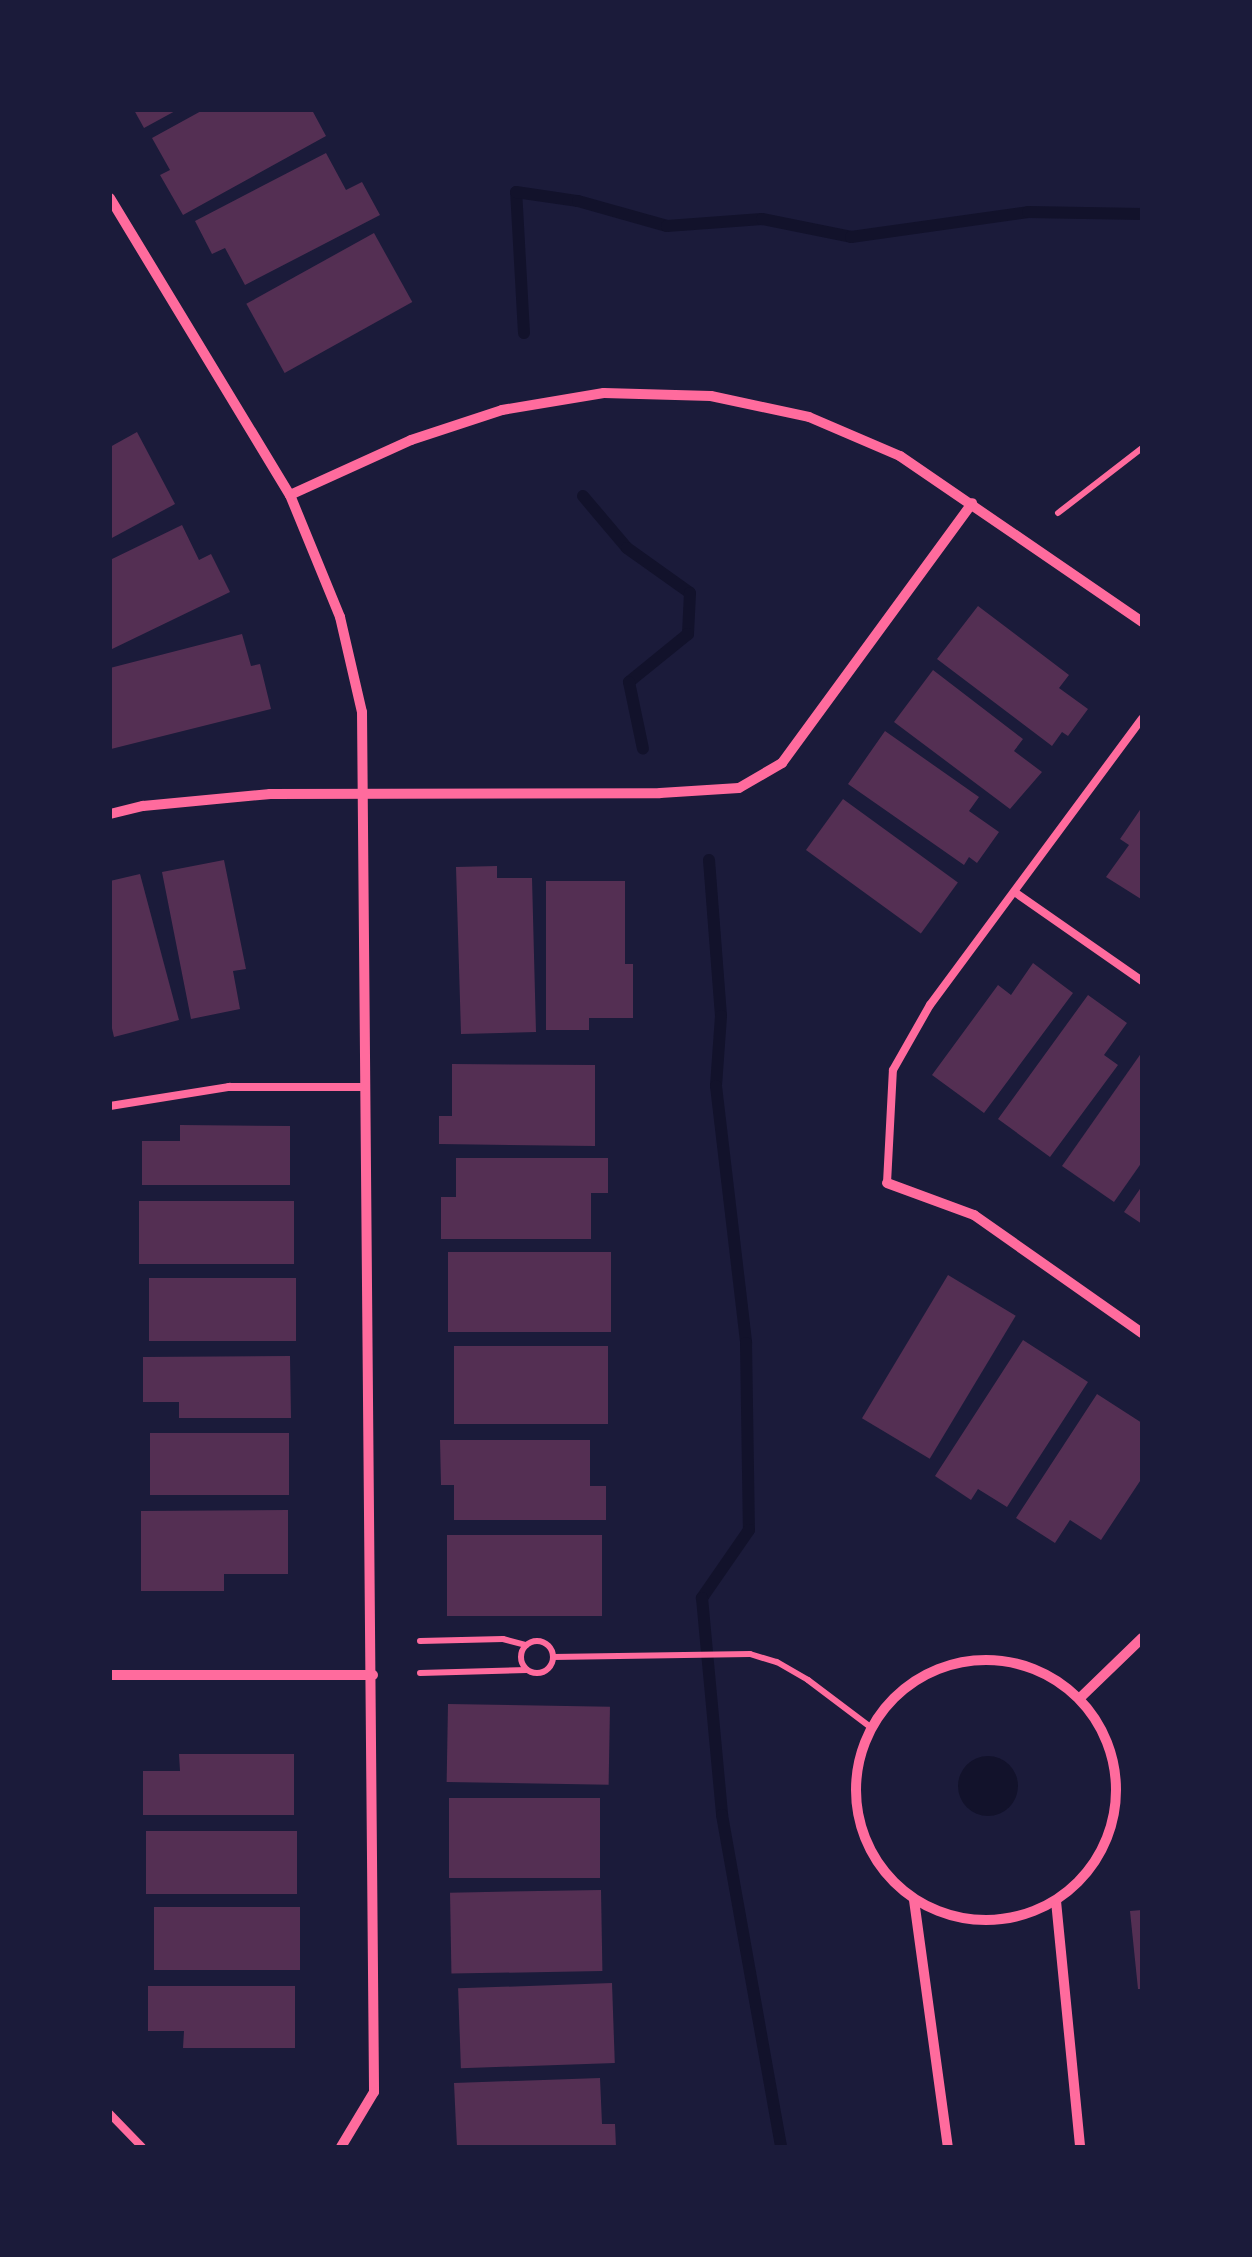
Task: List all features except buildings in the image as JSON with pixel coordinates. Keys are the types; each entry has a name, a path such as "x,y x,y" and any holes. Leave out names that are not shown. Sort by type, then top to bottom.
{"street":[{"path":"110,198 290,496 340,617 362,712 366,792 374,1675 374,2092 340,2147"},
{"path":"290,496 328,474 502,410 604,393 711,396 809,416 900,456 1142,622"},
{"path":"110,814 143,806 270,794 660,793 739,788 782,762 972,503"},
{"path":"887,1183 974,1215 1142,1334"},
{"path":"1081,1698 1142,1638"},
{"path":"981,1658 1035,1667 1081,1698 1112,1747 1118,1806 1098,1860 1056,1901 1010,1919 960,1918 914,1900 875,1860 856,1809 859,1754 884,1706 928,1672 981,1658"},
{"path":"110,1675 374,1675"},
{"path":"914,1900 948,2147"},
{"path":"1056,1901 1080,2147"}],"lane":[{"path":"887,1183 894,1070 930,1005 1142,719"},
{"path":"1016,892 1142,981"},
{"path":"110,1106 230,1087 366,1087"},
{"path":"110,2114 142,2147"}],"path":[{"path":"1058,514 1142,448"},
{"path":"420,1640 503,1639 526,1645 543,1642 552,1658"},
{"path":"526,1645 521,1657 528,1670"},
{"path":"552,1658 735,1652 777,1662 873,1728"},
{"path":"420,1674 547,1670 552,1658"}],"shaded area":[{"path":"988,1756 1009,1765 1018,1786 1009,1807 988,1816 967,1807 958,1786 967,1765"}],"waterway":[{"path":"524,333 516,192 578,201 667,226 762,219 851,237 1028,212 1142,214"},
{"path":"583,496 627,548 690,593 688,634 629,682 643,749"},
{"path":"709,860 721,1016 716,1086 746,1343 749,1530 702,1598 722,1815 781,2147"}]}
